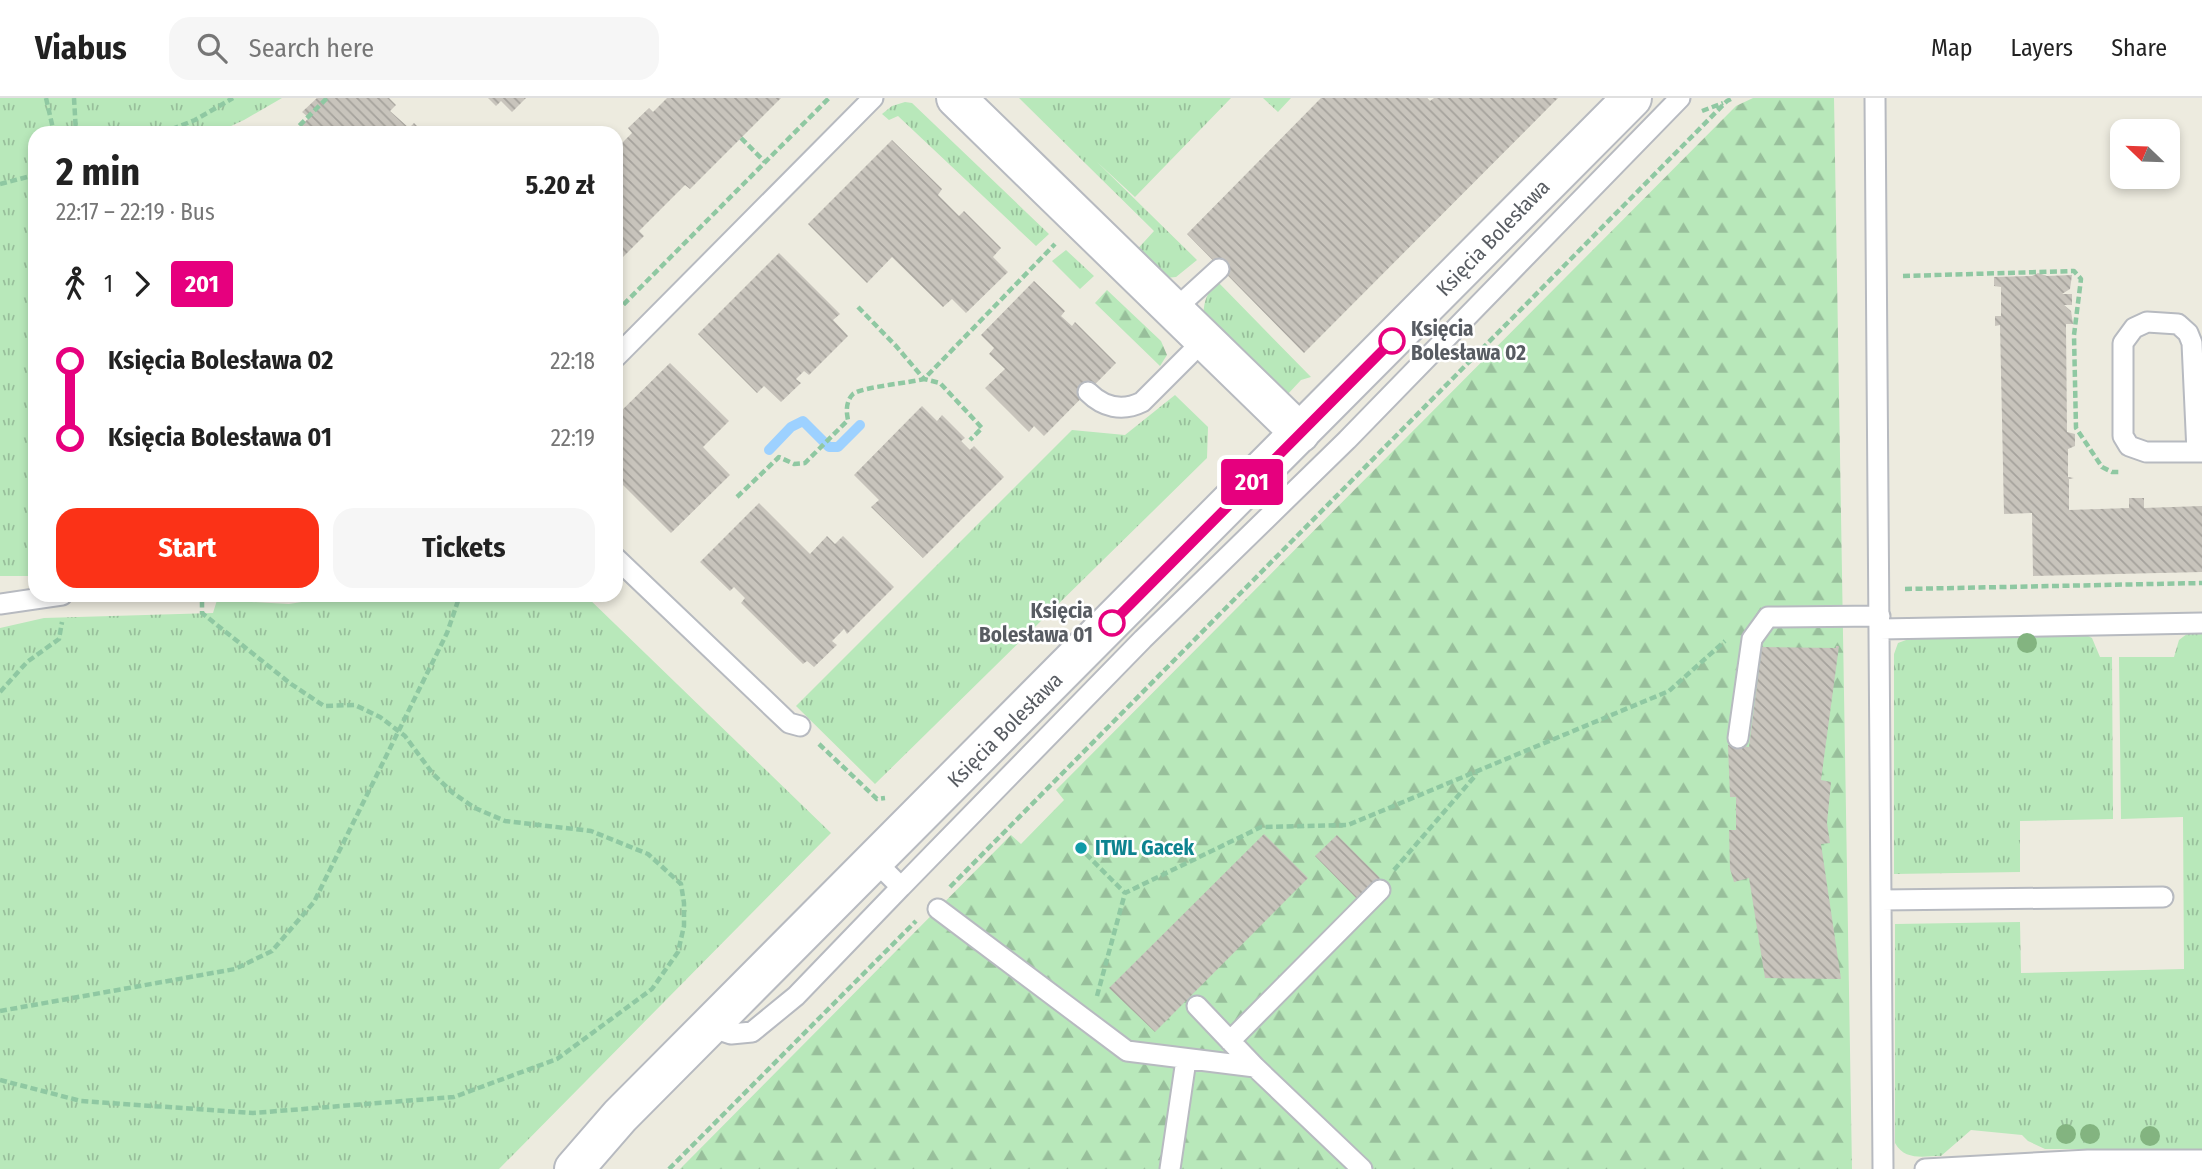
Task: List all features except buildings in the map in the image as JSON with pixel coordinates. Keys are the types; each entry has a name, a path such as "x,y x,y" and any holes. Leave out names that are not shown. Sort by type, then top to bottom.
{"street":[{"path":"956,98 1300,433"},
{"name":"Księcia Bolesława","path":"574,1169 620,1116 710,1027 888,874 1300,433 1632,98"},
{"name":"Księcia Bolesława","path":"604,1169 653,1101 674,1063"}],"lane":[{"path":"623,351 873,98"},
{"path":"888,874 1134,648 1286,502 1680,98"},
{"path":"1875,98 1883,1169"},
{"path":"1174,310 1219,269"},
{"path":"2147,322 2178,324 2188,333 2192,343 2199,452 2147,452 2129,446 2123,436 2123,343 2134,328 2147,322"},
{"path":"1088,392 1097,401 1119,408 1142,402 1205,340"},
{"path":"623,565 789,723 800,726"},
{"path":"0,604 28,600"},
{"path":"1738,738 1752,639 1768,617 1880,622 2202,623"},
{"path":"1230,1041 1380,890"},
{"path":"1881,900 2163,897"},
{"path":"934,906 1127,1051 1255,1067"},
{"path":"1197,1006 1255,1067 1362,1169"},
{"path":"1170,1169 1186,1060"},
{"path":"1925,1169 2088,1160 2202,1160"}],"path":[{"path":"46,98 52,126"},
{"path":"74,98 76,126"},
{"path":"299,126 327,98"},
{"path":"623,305 830,98"},
{"path":"669,1169 934,906 1732,98"},
{"path":"180,126 230,99"},
{"path":"741,138 765,162"},
{"path":"0,184 28,177"},
{"path":"924,379 1080,219"},
{"path":"1877,276 2074,271 2081,279 2074,335 2076,428 2102,467 2112,472 2125,472"},
{"path":"858,307 897,346 924,379"},
{"path":"737,497 779,457 794,464 804,463 848,420 848,402 853,394 860,390 924,379 940,383 982,428 970,440"},
{"path":"1880,589 2202,583"},
{"path":"0,1080 81,1101 253,1112 454,1097 557,1059 652,989 678,952 684,926 681,884 648,854 591,831 505,821 475,808 453,793 433,774 399,731 380,717 355,705 324,706 291,684 202,613 202,602"},
{"path":"0,1011 235,969 272,951 314,902 447,633 458,602"},
{"path":"0,692 27,662 59,639 63,617"},
{"path":"1090,1023 1125,893 1261,827 1348,824 1670,691 1727,639"},
{"path":"800,726 877,799"},
{"path":"1380,890 1387,878 1476,772"},
{"path":"1086,854 1125,893"}],"green space":[{"path":"0,98 282,98 231,126 28,126 28,576 0,576"},
{"path":"1019,98 1231,98 1135,197 1097,162 1197,260 1176,277 1165,278 1134,253 1154,231"},
{"path":"1263,98 1291,98 1278,112"},
{"path":"1753,98 1834,98 1852,1169 680,1169 1011,835 1021,844 1064,800 1056,790 1736,106"},
{"path":"912,103 1049,234 1036,246 898,116 889,120 882,114 892,106"},
{"path":"1066,250 1094,276 1080,289 1052,261"},
{"path":"1217,281 1311,377 1301,380 1287,395 1204,320 1206,299"},
{"path":"1107,290 1161,341 1167,355 1160,366 1095,303"},
{"path":"1175,395 1208,427 1207,458 875,784 796,706 1072,430 1125,435"},
{"path":"216,602 592,602 831,833 499,1169 0,1169 0,628 44,618 213,613"},
{"path":"2196,627 2202,627 2202,1149 2045,1149 2022,1135 1971,1130 1941,1156 1915,1156 1904,1153 1895,1143 1895,924 2020,922 2021,973 2184,969 2183,817 2121,819 2119,657 2174,657 2179,640"},
{"path":"2084,634 2092,638 2100,657 2112,657 2113,819 2020,821 2020,872 1894,874 1894,654 1898,643 1914,637"}],"waterway":[{"path":"769,450 791,427 803,421 829,447 838,447 860,425"}],"bus line":[{"name":"201","path":"1112,623 1392,341"}],"place":[{"name":"Księcia Bolesława 02","path":"1392,341"},
{"name":"Księcia Bolesława 01","path":"1112,623"},
{"name":"ITWL Gacek","path":"1081,848"}]}
